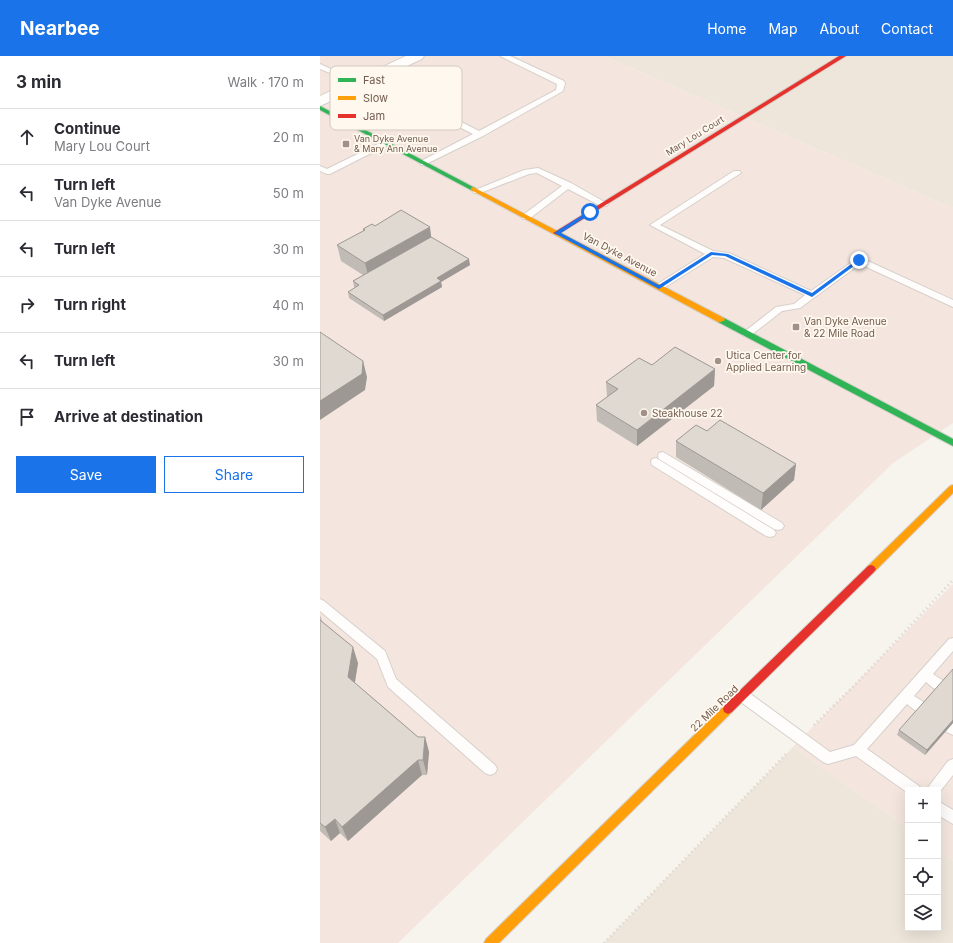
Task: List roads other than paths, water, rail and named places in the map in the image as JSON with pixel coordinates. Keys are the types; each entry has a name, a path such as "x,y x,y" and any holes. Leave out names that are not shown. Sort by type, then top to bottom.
{"street":[{"path":"397,66 417,56"},
{"name":"Mary Lou Court","path":"557,233 843,56"},
{"path":"320,102 330,97"},
{"name":"Van Dyke Avenue","path":"320,108 330,113"},
{"name":"Van Dyke Avenue","path":"362,130 953,443"},
{"name":"22 Mile Road","path":"490,943 953,488"}],"lane":[{"path":"424,163 559,91 561,83 504,56"},
{"path":"320,66 330,71"},
{"path":"462,125 480,134"},
{"path":"320,168 327,172 387,143"},
{"path":"477,191 527,172 538,170 604,204"},
{"path":"737,173 654,225 711,254 726,255 812,295"},
{"path":"526,217 568,185"},
{"path":"659,288 711,254"},
{"path":"746,334 779,309 797,306 859,260 953,304"},
{"path":"660,459 774,530"},
{"path":"320,604 381,655 392,683 490,769"},
{"path":"743,696 828,758 858,750 925,675 948,656 953,643"},
{"path":"925,675 941,686"},
{"path":"906,697 922,708"},
{"path":"858,750 910,787"},
{"path":"935,787 953,765"},
{"path":"941,809 953,818"}],"place":[{"name":"Van Dyke Avenue & Mary Ann Avenue","path":"346,144"},
{"name":"Van Dyke Avenue & 22 Mile Road","path":"796,327"},
{"name":"Utica Center for Applied Learning","path":"718,361"},
{"name":"Steakhouse 22","path":"644,413"}]}
